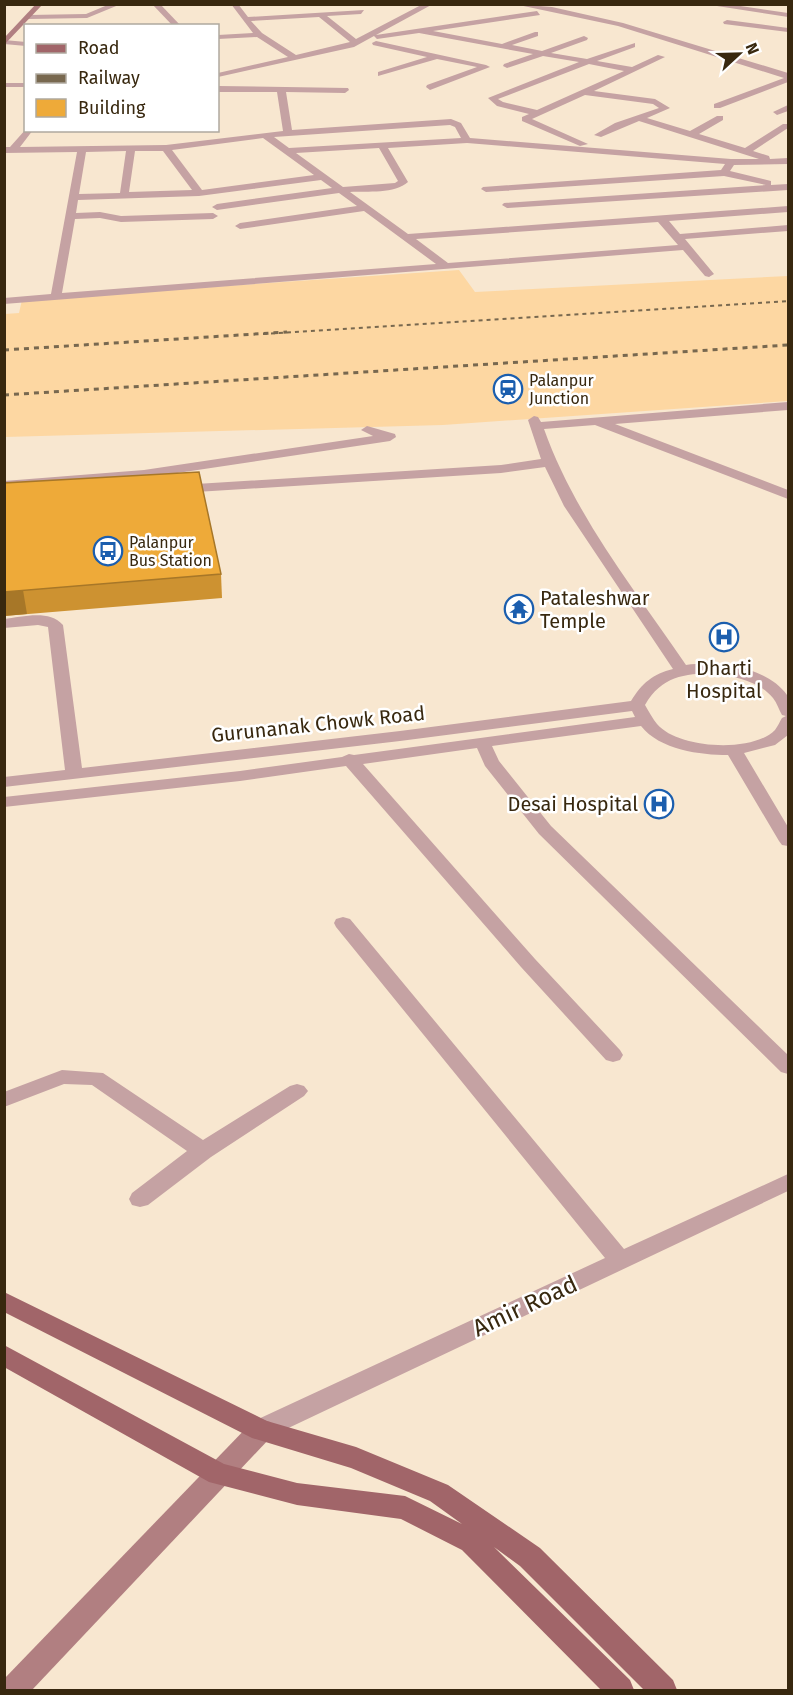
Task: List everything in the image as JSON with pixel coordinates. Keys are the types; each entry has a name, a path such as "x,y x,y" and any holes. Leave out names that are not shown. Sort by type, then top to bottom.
{"main road":[{"path":"4,1301 261,1430 356,1458 438,1493 531,1557 663,1690"},
{"path":"4,1355 218,1474 297,1494 405,1508 471,1542 620,1690"}],"street":[{"path":"27,4 40,5"},
{"path":"29,16 87,16 118,4"},
{"path":"155,4 176,24"},
{"path":"234,4 259,35 295,58"},
{"path":"359,41 432,4 443,11"},
{"path":"517,4 579,13 718,51 789,78"},
{"path":"707,4 789,15"},
{"path":"5,43 40,5"},
{"path":"579,13 595,7"},
{"path":"219,74 295,58 359,41 562,10"},
{"path":"244,19 362,12"},
{"path":"320,14 359,41 439,55 486,67 430,87"},
{"path":"453,17 477,32"},
{"path":"727,22 789,30"},
{"path":"421,31 634,70"},
{"path":"478,51 535,34"},
{"path":"219,37 259,35"},
{"path":"507,66 584,38"},
{"path":"447,49 469,40"},
{"path":"5,43 24,44"},
{"path":"537,113 500,104 492,98 632,45"},
{"path":"381,74 439,55"},
{"path":"661,57 525,119 600,151 615,173 709,274"},
{"path":"717,106 789,78"},
{"path":"4,85 24,86"},
{"path":"219,89 345,90"},
{"path":"281,89 288,132"},
{"path":"585,92 655,102 665,106 663,110 598,135"},
{"path":"777,112 789,108"},
{"path":"639,118 775,161"},
{"path":"692,134 720,118"},
{"path":"9,150 166,148 288,132 451,122 459,125 467,140"},
{"path":"747,151 786,126"},
{"path":"9,150 27,132"},
{"path":"265,135 446,266"},
{"path":"287,151 467,140 731,162 789,161"},
{"path":"69,216 100,215 121,219 215,212 341,190 401,184 403,182 382,145"},
{"path":"166,148 199,193"},
{"path":"56,296 82,149"},
{"path":"124,196 131,149"},
{"path":"724,173 731,162"},
{"path":"486,189 615,173 724,173 788,187"},
{"path":"73,197 199,193 323,177"},
{"path":"405,237 475,232 788,187"},
{"path":"507,205 789,209"},
{"path":"240,226 366,208"},
{"path":"676,237 789,228"},
{"path":"475,232 486,252"},
{"path":"4,301 446,266 486,252 686,247"},
{"path":"681,669 571,506 549,462 536,423 596,421 789,406"},
{"path":"596,421 695,457 789,495"},
{"path":"4,485 144,474 390,437 367,430"},
{"path":"168,490 501,469 549,462"},
{"path":"4,624 40,620 55,625 74,774"},
{"path":"788,706 773,688 751,676 723,669 681,669 649,683 639,697 637,705 652,729 675,741 704,749 734,750 761,745 781,734 789,721"},
{"name":"Gurunanak Chowk Road","path":"4,782 480,728 637,705"},
{"path":"4,802 240,776 349,759 483,744 647,720"},
{"path":"483,744 491,762 545,830 789,1067"},
{"path":"734,750 789,841"},
{"path":"349,759 528,963 613,1055"},
{"path":"343,923 621,1261"},
{"path":"4,1100 62,1077 96,1078 203,1151"},
{"path":"140,1199 203,1151 297,1091"},
{"name":"Amir Road","path":"261,1430 789,1182"},
{"path":"13,1690 261,1430"}],"shaded area":[{"path":"459,270 475,292 788,276 788,401 443,425 5,437 5,314 19,313 22,300"}],"building":[{"name":"Palanpur Bus Station","path":"199,472 221,574 4,592 4,483"}],"railway":[{"path":"263,334 788,301"},
{"path":"4,350 287,332"},
{"path":"4,395 788,345"}],"place":[{"name":"Palanpur Junction","path":"508,389"},
{"name":"Palanpur Bus Station","path":"108,551"},
{"name":"Pataleshwar Temple","path":"519,609"},
{"name":"Dharti Hospital","path":"724,637"},
{"name":"Desai Hospital","path":"659,804"}]}
